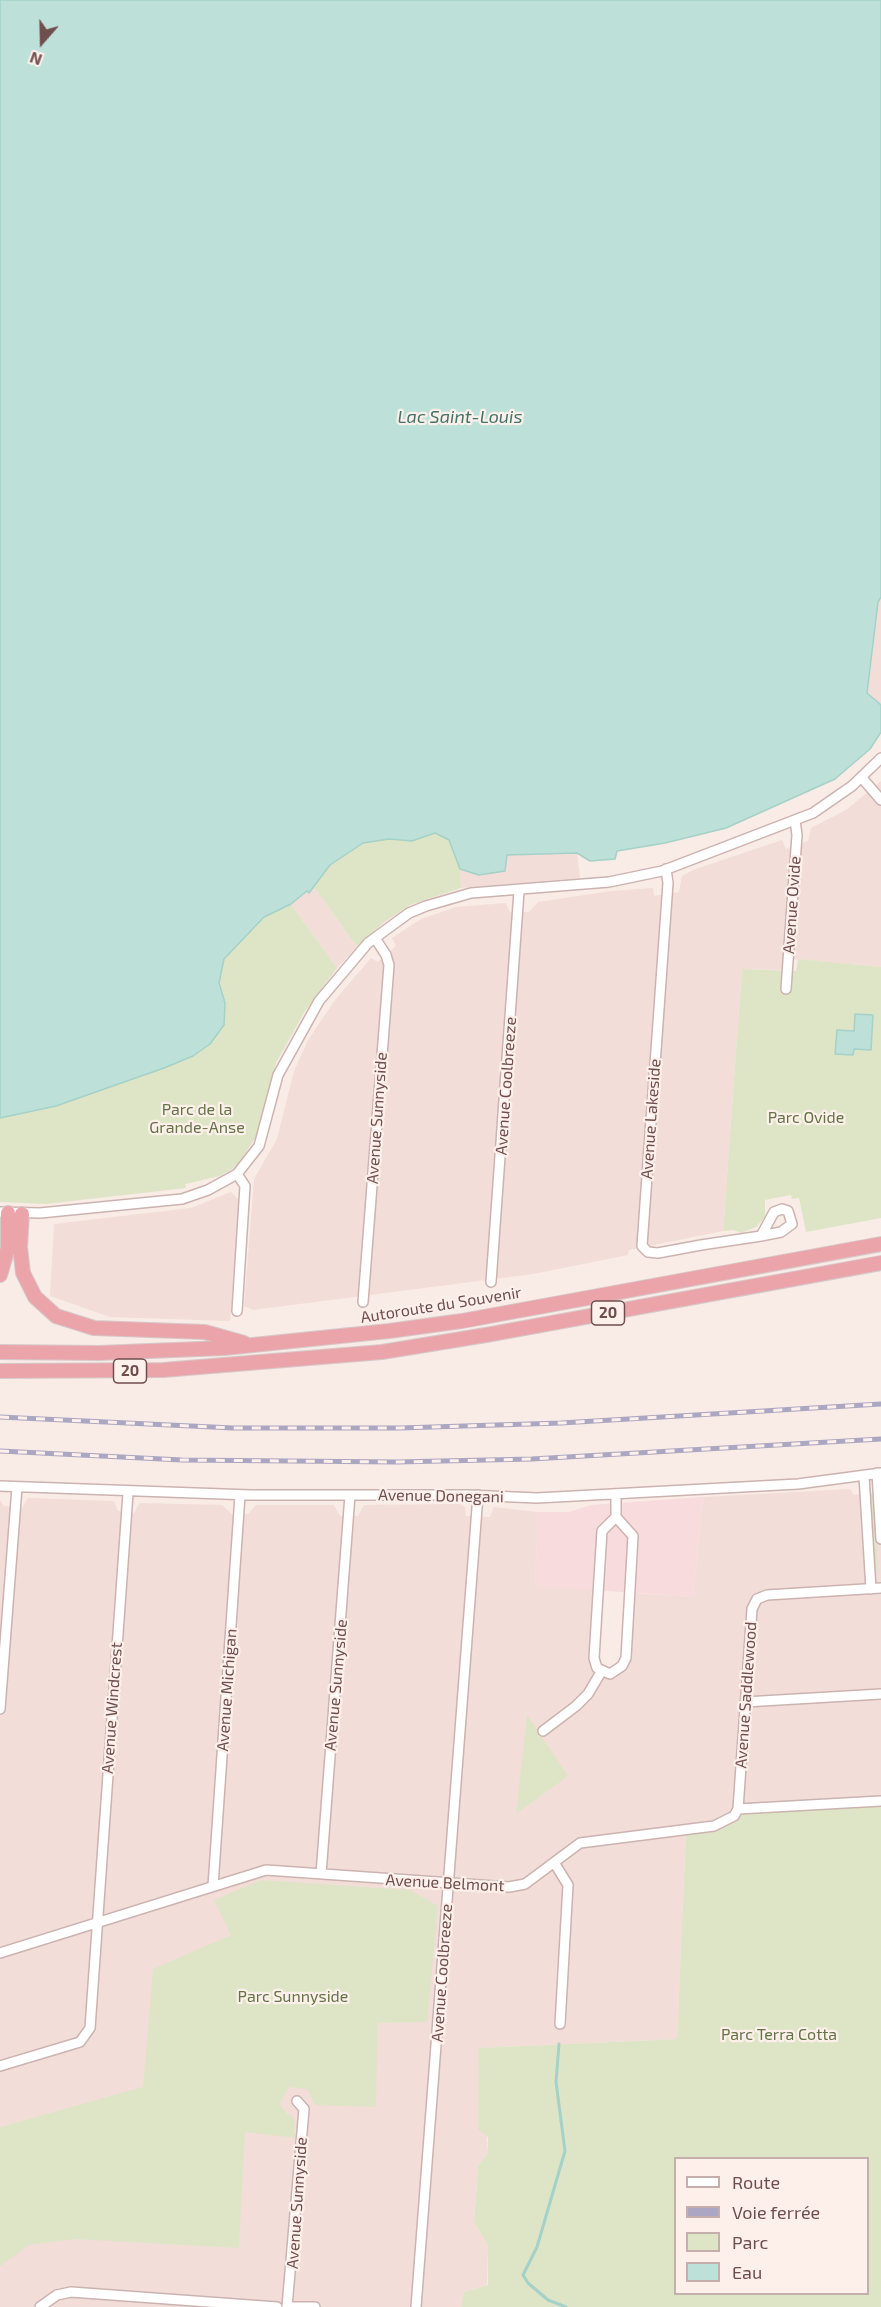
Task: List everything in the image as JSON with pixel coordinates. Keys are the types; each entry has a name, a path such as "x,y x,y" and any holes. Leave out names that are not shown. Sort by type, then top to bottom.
{"highway":[{"path":"0,1275 8,1248 4,1212"},
{"path":"22,1214 20,1247 23,1273 35,1297 56,1316 94,1328 206,1332 255,1345"},
{"name":"Autoroute du Souvenir","path":"0,1352 132,1352 255,1345 365,1334 462,1321 881,1244"},
{"name":"20","path":"0,1371 163,1370 259,1364 382,1352 496,1334 881,1263"}],"street":[{"path":"4,1212 22,1214 182,1198 208,1190 237,1174 260,1146 279,1076 307,1020 333,983 375,938 400,919 426,906 478,892 519,891 621,880 666,869 795,820 832,802 862,778 881,758"},
{"path":"862,778 881,800"},
{"name":"Avenue Ovide","path":"786,989 797,835 795,820"},
{"name":"Avenue Lakeside","path":"666,869 668,883 642,1245 648,1252 658,1253 761,1236"},
{"name":"Avenue Coolbreeze","path":"491,1282 519,891"},
{"name":"Avenue Sunnyside","path":"363,1302 388,965 386,955 375,938"},
{"path":"237,1174 245,1186 237,1311"},
{"path":"879,1473 881,1539"},
{"name":"Avenue Donegani","path":"0,1486 240,1495 478,1495 537,1498 798,1484 879,1473"},
{"path":"864,1476 876,1588"},
{"path":"0,1709 17,1487"},
{"name":"Avenue Windcrest","path":"0,2066 80,2042 86,2036 91,2016 128,1492"},
{"path":"616,1494 616,1517 633,1536 626,1658 616,1672 601,1672 594,1658 602,1532 616,1517"},
{"name":"Avenue Michigan","path":"213,1886 240,1495"},
{"name":"Avenue Sunnyside","path":"321,1874 350,1495"},
{"name":"Avenue Coolbreeze","path":"416,2307 478,1495"},
{"name":"Avenue Saddlewood","path":"738,1809 752,1610 757,1599 767,1595 876,1588"},
{"path":"543,1731 588,1694 601,1672"},
{"path":"745,1702 881,1694"},
{"path":"738,1809 881,1801"},
{"name":"Avenue Belmont","path":"0,1953 267,1870 449,1884 509,1887 525,1884 555,1864 566,1852 580,1843 714,1826 734,1816 738,1809"},
{"path":"555,1864 568,1885 560,2024"},
{"name":"Avenue Sunnyside","path":"288,2307 304,2109 297,2101"},
{"path":"40,2307 57,2295 71,2292 173,2304 277,2307"},
{"path":"288,2307 315,2307"}],"shaded area":[{"path":"881,597 881,705 867,693 878,602"},
{"path":"881,781 881,967 783,958 781,970 742,969 723,1231 629,1250 628,1255 533,1274 253,1310 244,1306 254,1179 277,1139 294,1071 308,1040 335,1000 371,958 378,962 396,946 392,938 421,919 456,907 506,903 510,912 529,912 538,902 611,891 653,888 654,896 679,892 682,876 693,870 782,840 786,849 808,841 811,828 846,810"},
{"path":"577,853 580,878 461,888 460,869 479,875 505,871 506,855"},
{"path":"314,887 357,947 337,968 291,904 308,891 310,893"},
{"path":"231,1192 240,1201 230,1321 110,1317 50,1296 54,1224 191,1208"},
{"path":"850,1489 854,1495 881,1492 881,1800 734,1816 686,1830 677,2039 479,2048 488,2152 478,2166 474,2222 488,2246 487,2285 464,2292 461,2307 0,2307 0,1500 4,1506 22,1508 28,1498 114,1501 118,1511 134,1513 140,1503 222,1505 232,1514 248,1514 256,1505 334,1505 340,1516 358,1516 364,1505 459,1504 465,1507 466,1516 490,1517 494,1507 538,1512 535,1586 599,1588 594,1658 601,1672 622,1666 630,1593 693,1597 703,1497"},
{"path":"703,1497 693,1597 535,1586 538,1512 569,1512 591,1505"}],"green space":[{"path":"435,833 449,840 460,869 461,888 410,905 383,923 357,947 314,887 320,876 337,858 363,843 389,839 412,841"},
{"name":"Parc de la Grande-Anse","path":"291,904 337,968 305,1011 276,1063 256,1137 237,1166 220,1176 185,1184 186,1188 46,1204 0,1202 0,1118 56,1106 193,1056 210,1044 224,1025 225,1004 219,983 224,959 264,917"},
{"name":"Parc Ovide","path":"798,959 881,967 881,1218 806,1232 799,1198 792,1199 791,1195 765,1200 765,1217 756,1227 741,1233 734,1230 723,1231 742,969 796,971"},
{"path":"870,1493 873,1493 878,1571 874,1571"},
{"path":"527,1715 568,1776 516,1814"},
{"name":"Parc Terra Cotta","path":"881,1800 881,2307 461,2307 464,2292 488,2285 488,2246 474,2222 478,2166 488,2152 488,2137 478,2129 479,2048 677,2039 686,1830 714,1826 738,1809"},
{"name":"Parc Sunnyside","path":"261,1880 410,1890 438,1906 427,2022 378,2023 376,2107 315,2105 307,2089 289,2087 280,2104 286,2113 294,2118 295,2138 245,2132 239,2248 75,2239 29,2245 0,2266 0,2127 143,2087 153,1969 231,1935 214,1900"}],"water":[{"name":"Lac Saint-Louis","path":"0,0 881,0 881,597 878,602 867,693 881,705 881,732 870,749 835,779 726,828 665,843 617,851 615,859 590,861 577,853 507,855 505,871 479,875 460,869 449,840 435,833 412,841 389,839 363,843 330,865 309,893 307,891 291,904 264,917 224,959 219,983 225,1003 224,1025 210,1044 193,1056 164,1068 56,1106 0,1118"},
{"path":"855,1014 873,1015 871,1050 854,1049 853,1055 835,1054 837,1030 854,1031"}],"waterway":[{"path":"559,2044 556,2082 565,2151 537,2247 523,2275 528,2283 548,2300 566,2307"}],"railway":[{"path":"0,1417 233,1428 400,1428 561,1423 881,1404"},
{"path":"0,1451 182,1460 397,1462 532,1459 881,1439"}]}
